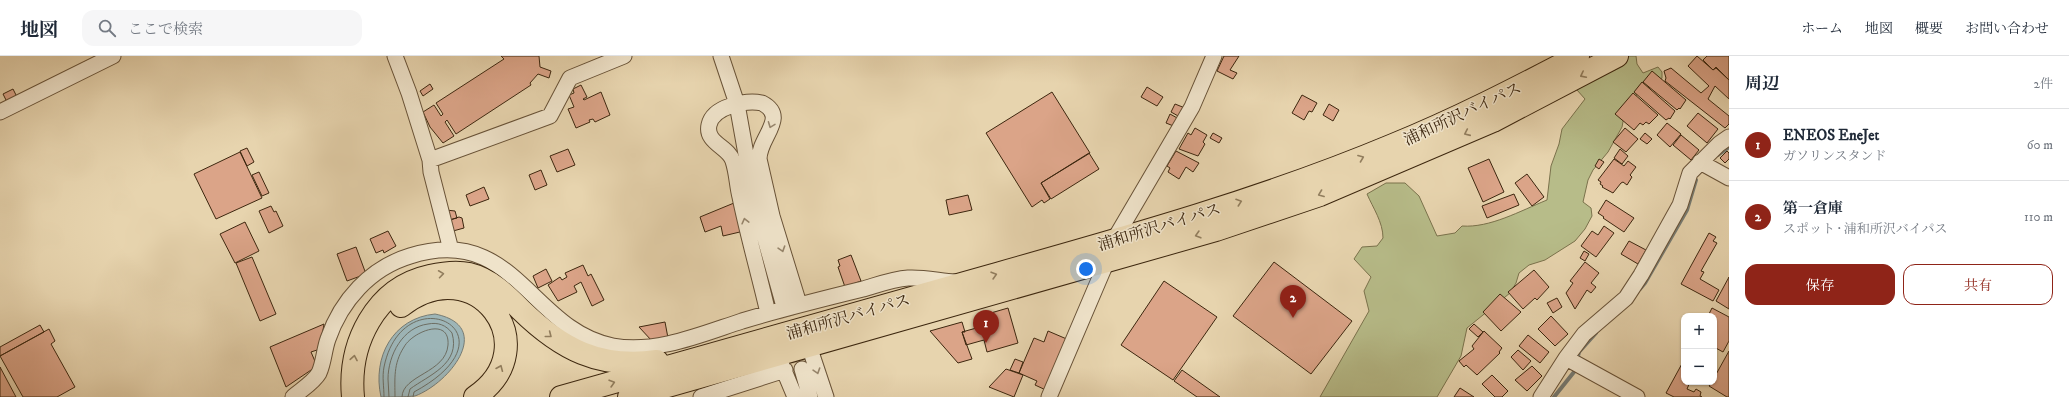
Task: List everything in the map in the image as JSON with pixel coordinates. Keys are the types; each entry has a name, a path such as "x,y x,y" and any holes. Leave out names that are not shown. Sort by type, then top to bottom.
{"highway":[{"name":"浦和所沢バイパス","path":"561,397 965,283 1206,213 1308,178 1392,146 1486,105 1578,56"},
{"name":"浦和所沢バイパス","path":"630,397 776,361 809,346 1216,230 1320,195 1493,121 1617,56"},
{"path":"353,397 353,362 356,347 361,334 373,315 398,289 425,277 440,273 469,274 482,278 494,285 542,329 568,347 582,354 614,362 647,362 664,360 805,324 863,312"},
{"path":"367,397 368,361 372,346 386,320 401,306 418,296 432,291 452,289 471,292 482,298 492,307 499,318 503,330 504,354 501,366 487,388 475,397"},
{"path":"659,397 776,361"}],"street":[{"path":"0,112 113,56"},
{"path":"395,56 409,93 430,160 431,172 451,250"},
{"path":"430,160 550,116 570,78 624,56"},
{"path":"721,56 737,104 754,199 783,303"},
{"path":"1114,240 1192,107 1214,56"},
{"path":"768,313 739,196 732,157 710,137 709,124 714,116 722,110 737,104 762,103 771,109 772,112 774,119 772,126 759,150 758,159 772,216 799,304"},
{"path":"1541,397 1566,358 1584,334 1626,298 1680,206 1690,173 1700,162 1729,137"},
{"path":"1700,162 1729,178"},
{"path":"293,397 318,375 332,326 350,297 361,285 375,273 409,256 429,252 451,250 482,256 515,278 564,323 579,333 613,346 633,348 656,346 682,340 799,304 908,278 965,283"},
{"path":"1049,397 1107,260"},
{"path":"809,346 826,397"},
{"path":"1566,358 1637,397"},
{"path":"701,397 776,361 795,397"},
{"path":"802,369 810,397"}],"green space":[{"path":"1622,56 1636,56 1637,64 1643,73 1658,67 1662,72 1662,78 1657,85 1646,88 1638,93 1625,111 1622,127 1608,152 1593,170 1588,180 1583,202 1591,208 1592,216 1585,229 1575,241 1545,260 1529,265 1519,273 1516,283 1510,293 1467,328 1461,356 1437,397 1320,397 1369,311 1364,291 1371,277 1354,259 1362,247 1377,246 1383,238 1383,232 1380,221 1367,194 1386,183 1405,183 1419,196 1437,236 1455,233 1462,226 1473,226 1494,222 1547,200 1551,166 1559,144 1562,129 1585,99 1577,90 1580,79"}],"water":[{"path":"435,314 453,320 462,330 464,342 461,355 453,368 428,389 415,396 381,397 379,382 380,368 383,354 389,342 397,331 408,323 420,317"}],"building":[{"path":"501,56 539,56 540,67 551,71 549,78 538,74 530,83 531,85 456,134 447,120 445,122 454,136 443,143 430,127 423,112 434,105 441,116 443,114 436,103 504,59"},
{"path":"1224,56 1239,56 1230,70 1237,73 1233,79 1217,71"},
{"path":"1697,56 1713,70 1716,68 1729,80 1729,99 1715,86 1708,99 1729,116 1729,124 1725,128 1665,81 1666,78 1664,71 1671,68 1701,93 1709,86 1688,66"},
{"path":"1707,56 1729,56 1729,80 1716,67 1713,70 1703,60"},
{"path":"1652,71 1686,100 1680,109 1679,108 1677,110 1643,82"},
{"path":"1642,82 1675,111 1670,119 1669,118 1666,120 1634,92"},
{"path":"430,84 433,89 423,96 420,91"},
{"path":"581,85 587,97 583,99 584,100 601,92 610,115 595,122 593,119 589,120 590,122 576,128 568,109 574,107 569,95 574,93 573,89"},
{"path":"1147,87 1163,97 1157,106 1141,97"},
{"path":"13,89 17,97 7,102 3,94"},
{"path":"1052,92 1090,153 1041,183 1050,199 1044,203 1042,200 1032,207 986,133"},
{"path":"1633,93 1658,115 1649,124 1646,122 1643,125 1640,123 1634,130 1615,114"},
{"path":"1302,95 1317,103 1312,112 1309,111 1304,120 1292,113"},
{"path":"1175,104 1185,108 1180,117 1171,112"},
{"path":"1329,104 1339,110 1333,121 1323,115"},
{"path":"1698,113 1718,129 1707,143 1687,126"},
{"path":"1170,114 1179,119 1176,127 1166,123"},
{"path":"1667,123 1681,134 1670,147 1657,135"},
{"path":"1195,128 1207,135 1203,142 1205,144 1198,156 1179,149 1188,133 1191,135"},
{"path":"1625,128 1638,139 1626,152 1613,142"},
{"path":"1213,133 1222,138 1219,143 1210,138"},
{"path":"1645,133 1652,139 1647,144 1640,139"},
{"path":"1681,135 1699,150 1691,160 1673,145"},
{"path":"247,148 254,162 247,166 240,151"},
{"path":"568,149 575,165 557,172 550,156"},
{"path":"1620,149 1628,156 1622,164 1614,158"},
{"path":"1176,151 1199,163 1193,172 1186,167 1179,179 1168,172 1170,168 1167,166"},
{"path":"1727,151 1729,153 1729,159 1725,163 1720,158"},
{"path":"240,152 262,198 216,219 194,174"},
{"path":"1089,153 1099,169 1051,199 1041,183"},
{"path":"1489,159 1504,192 1483,202 1468,168"},
{"path":"1599,159 1604,162 1599,169 1595,166"},
{"path":"1614,159 1624,166 1628,161 1636,167 1630,175 1632,177 1627,185 1623,182 1621,183 1613,193 1602,187 1603,186 1600,184 1601,182 1598,180"},
{"path":"541,170 547,185 535,190 529,175"},
{"path":"259,172 269,193 262,196 252,175"},
{"path":"1527,174 1544,197 1532,206 1515,183"},
{"path":"484,187 489,199 470,206 466,195"},
{"path":"1514,194 1519,205 1487,218 1482,206"},
{"path":"968,195 972,210 949,215 946,200"},
{"path":"1606,200 1634,218 1624,232 1598,213"},
{"path":"734,203 744,231 723,236 721,226 705,232 700,217"},
{"path":"271,206 274,212 276,211 283,226 269,233 259,211"},
{"path":"446,210 455,211 457,218 449,220"},
{"path":"459,217 462,218 464,228 453,231 450,220"},
{"path":"245,222 259,251 235,263 220,234"},
{"path":"1604,226 1614,233 1596,257 1581,246 1592,231 1598,235"},
{"path":"388,231 396,246 384,253 383,250 376,253 370,239"},
{"path":"1709,233 1716,237 1713,241 1717,243 1701,271 1704,272 1700,279 1719,290 1713,301 1681,284"},
{"path":"1629,241 1646,250 1638,264 1621,254"},
{"path":"356,247 366,274 347,281 337,254"},
{"path":"1584,251 1589,254 1585,261 1580,258"},
{"path":"851,255 861,281 845,287 838,267 840,266 838,260"},
{"path":"252,257 276,314 260,321 236,263"},
{"path":"1274,262 1352,321 1311,374 1233,316"},
{"path":"1585,262 1599,273 1591,283 1596,287 1591,293 1587,290 1575,309 1566,293 1573,283 1570,281"},
{"path":"583,265 588,276 591,274 604,300 592,306 581,282 574,286 577,292 558,301 548,285 560,277 562,280 567,277 565,273"},
{"path":"546,269 552,281 538,288 533,276"},
{"path":"1534,270 1549,287 1537,300 1535,298 1523,309 1508,292"},
{"path":"1729,277 1729,309 1716,301"},
{"path":"1164,281 1217,317 1173,380 1121,345"},
{"path":"1500,294 1521,312 1501,331 1483,312"},
{"path":"1557,298 1562,307 1553,313 1547,303"},
{"path":"1008,308 1018,343 987,352 984,340 966,345 962,332 980,327 977,317"},
{"path":"1712,308 1729,317 1729,341 1723,352 1717,349 1717,313 1710,313"},
{"path":"1551,316 1568,334 1555,346 1538,329"},
{"path":"665,322 668,338 652,341 639,327"},
{"path":"962,322 965,332 962,332 972,359 958,363 930,331"},
{"path":"324,324 320,349 311,352 317,366 286,387 270,347"},
{"path":"1474,324 1483,332 1478,337 1469,329"},
{"path":"40,325 44,332 0,356 0,347"},
{"path":"49,329 55,341 51,344 75,387 57,397 23,397 0,356"},
{"path":"1048,331 1069,340 1048,391 1035,385 1037,381 1019,373 1034,338 1044,342"},
{"path":"1484,331 1502,348 1499,352 1500,353 1477,375 1466,365 1464,367 1459,361 1474,349 1472,346"},
{"path":"1528,335 1549,352 1540,363 1519,346"},
{"path":"1518,350 1531,361 1523,370 1511,357"},
{"path":"1729,351 1729,397 1709,386 1717,385 1717,373"},
{"path":"1015,359 1023,362 1019,373 1010,370"},
{"path":"1532,366 1542,376 1527,391 1515,380"},
{"path":"1681,366 1681,385 1689,385 1687,389 1694,392 1696,389 1701,392 1700,396 1702,397 1674,397 1666,393"},
{"path":"0,367 16,397 0,397"},
{"path":"1006,369 1023,375 1014,397 989,387"},
{"path":"1182,370 1220,397 1197,397 1174,381"},
{"path":"1492,375 1508,391 1502,397 1495,397 1482,384"},
{"path":"1460,388 1474,397 1454,397"}],"waterway":[{"path":"1718,155 1729,147"},
{"path":"1640,289 1645,283 1687,210 1696,180"},
{"path":"1577,360 1579,352 1596,333"},
{"path":"1554,397 1574,372 1575,366"}],"tunnel":[{"path":"783,303 802,369"}],"place":[{"name":"第一倉庫","path":"1293,318"},
{"name":"ENEOS EneJet","path":"986,343"}]}
